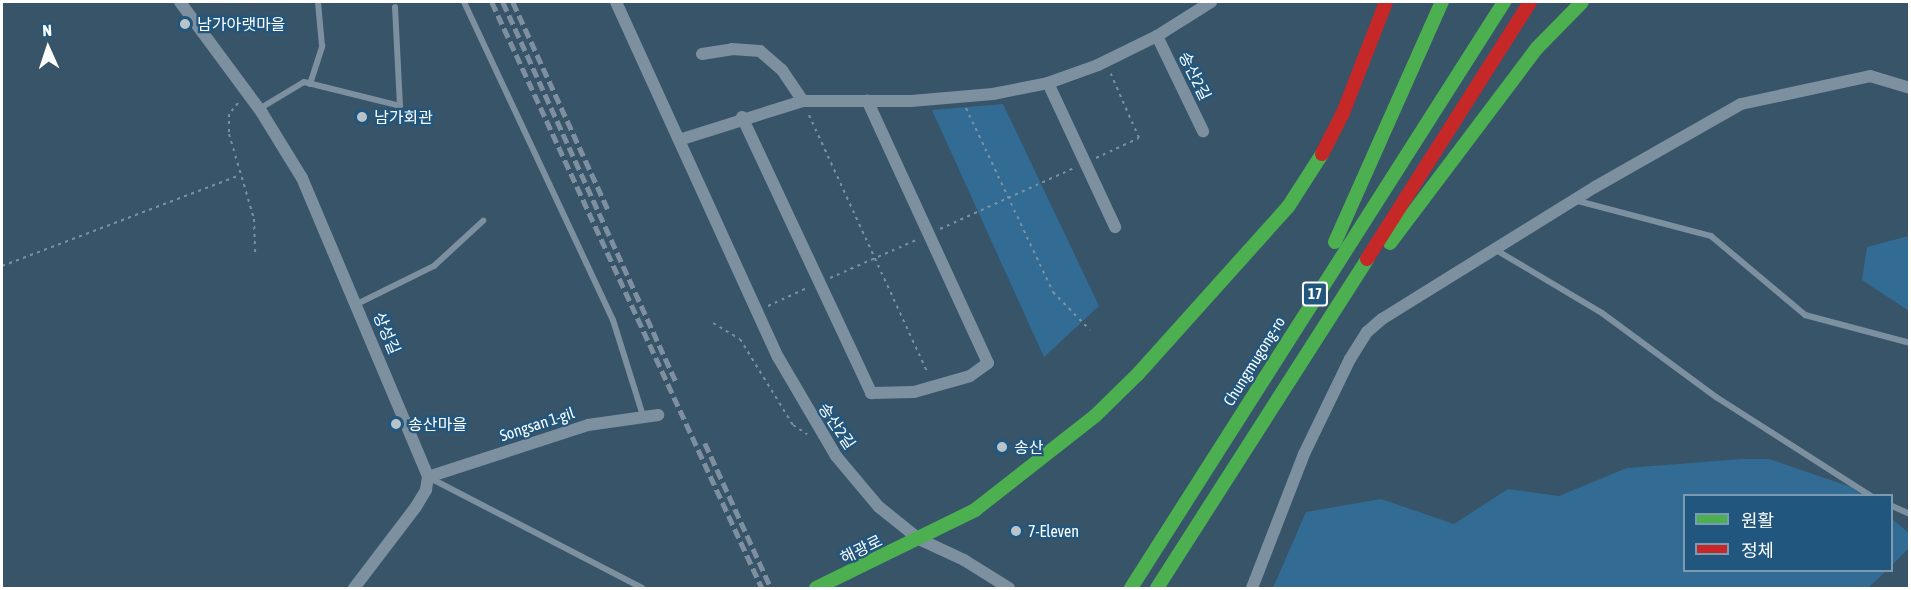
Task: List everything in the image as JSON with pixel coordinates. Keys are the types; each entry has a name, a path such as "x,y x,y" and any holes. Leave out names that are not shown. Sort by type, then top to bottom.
{"main road":[{"name":"해광로","path":"816,588 975,510 1095,416 1288,207 1321,157 1343,113 1386,2"},
{"path":"1146,564 1181,489 1336,242 1442,2"},
{"name":"Chungmugong-ro","path":"1131,588 1504,2"},
{"name":"17","path":"1157,588 1293,370 1530,2"},
{"path":"1293,370 1537,48 1582,2"}],"street":[{"name":"상성길","path":"180,2 259,109 302,178 428,477"},
{"name":"송산2길","path":"615,2 789,380 822,435 864,492 919,539 964,560 1008,588"},
{"path":"679,140 742,117 802,100 962,98 1048,83 1105,61 1157,36 1211,2"},
{"name":"송산2길","path":"1157,36 1203,131"},
{"path":"702,54 732,49 760,51 782,70 802,100"},
{"path":"1252,588 1304,454 1367,332 1494,249 1720,114 1753,100 1870,76 1910,88"},
{"path":"1048,83 1115,227"},
{"path":"742,117 871,393 934,388 970,376 988,363 867,100"},
{"name":"Songsan 1-gil","path":"428,477 588,425 643,416 658,416"},
{"path":"354,588 415,508 426,490 428,477"}],"lane":[{"path":"310,84 322,46 318,2"},
{"path":"464,2 608,309 643,416"},
{"path":"259,109 293,86 310,84 400,106 395,7"},
{"path":"1574,200 1711,236 1805,315 1910,343"},
{"path":"357,304 434,266 483,221"},
{"path":"1494,249 1602,313 1716,397 1869,494"},
{"path":"428,477 642,588"},
{"path":"1893,506 1910,514"}],"path":[{"path":"757,311 1139,138 1105,61"},
{"path":"247,93 232,108 228,122 238,176 254,219 255,255"},
{"path":"962,98 1006,199 1053,292 1090,330"},
{"path":"802,100 876,257 934,388"},
{"path":"2,266 238,176"},
{"path":"713,323 745,345 798,431 822,435"}],"shaded area":[{"path":"1003,104 1099,306 1044,357 932,110"},
{"path":"1910,236 1909,311 1862,280 1867,247"},
{"path":"1769,459 1851,487 1861,494 1683,494 1683,572 1885,572 1868,588 1273,588 1306,512 1381,499 1454,524 1508,489 1559,496 1627,468"},
{"path":"1893,520 1909,533 1910,547 1893,564"}],"railway":[{"path":"492,2 762,588"},
{"path":"503,2 677,383"},
{"path":"513,2 609,212"},
{"path":"705,443 771,588"}],"traffic: fast":[{"path":"1335,242 1442,2"},
{"path":"1131,588 1504,2"},
{"path":"1390,243 1537,48 1582,2"},
{"path":"816,588 975,510 1095,416 1138,374 1288,207 1322,154"},
{"path":"1157,588 1367,259"}],"traffic: jam":[{"path":"1322,154 1343,113 1386,2"},
{"path":"1367,259 1530,2"}],"place":[{"name":"남가아랫마을","path":"185,24"},
{"name":"남가회관","path":"362,117"},
{"name":"송산마을","path":"396,424"},
{"name":"송산","path":"1002,447"},
{"name":"7-Eleven","path":"1016,531"}]}
